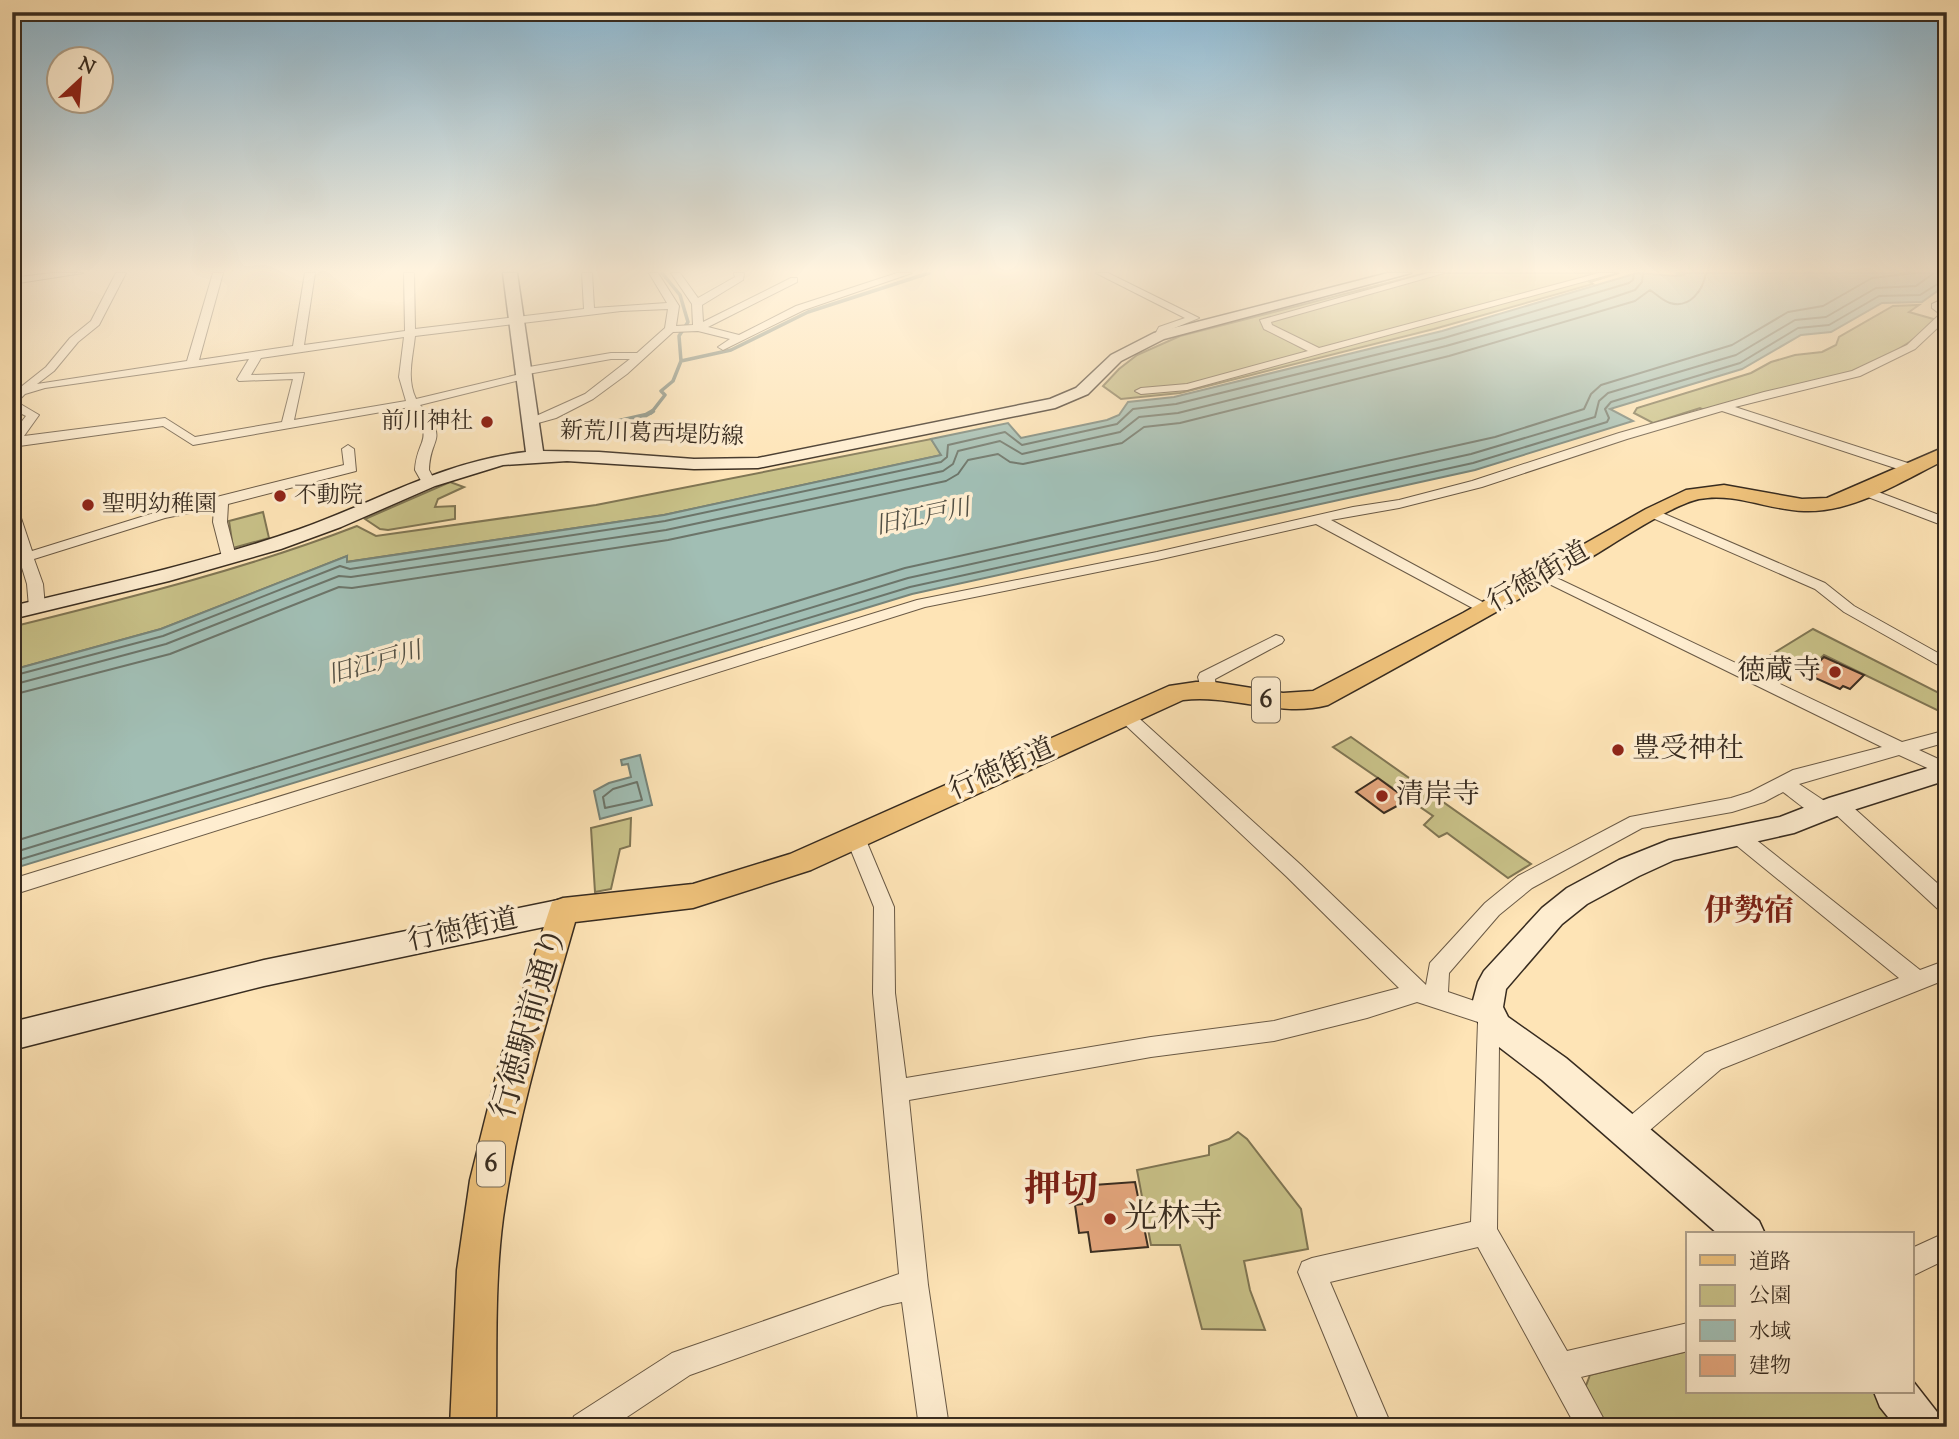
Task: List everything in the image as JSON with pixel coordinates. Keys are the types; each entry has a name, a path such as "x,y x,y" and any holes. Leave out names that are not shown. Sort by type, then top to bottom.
{"main road":[{"path":"518,340 535,447 534,456"},
{"name":"新荒川葛西堤防線","path":"12,613 229,557 317,529 477,466 534,456 718,465 791,458 1055,403 1082,391 1123,353 1150,340"},
{"name":"行徳街道","path":"12,1036 264,974 563,911 693,896 800,862 1178,692 1208,689 1281,702 1319,699 1485,609 1653,513 1702,492 1724,491 1818,506 1839,502 1866,491 1947,452"},
{"path":"1744,1232 1554,1069 1504,1034 1490,1016 1487,999 1495,980 1552,916 1577,896 1629,868 1669,850 1784,826 1947,771"},
{"name":"行徳駅前通り","path":"473,1427 482,1223 492,1163 508,1092 563,911"},
{"path":"1897,1394 1922,1427"}],"street":[{"path":"13,442 33,415 12,402 36,378 50,369 74,340"},
{"path":"192,364 199,340"},
{"path":"298,349 299,340"},
{"path":"24,391 44,385 360,340"},
{"path":"409,340 405,382 413,403 431,432 430,445 420,467 429,483"},
{"path":"531,421 556,415 586,399 658,340"},
{"path":"723,347 735,340"},
{"path":"1295,340 1319,352"},
{"path":"1141,391 1188,387 1361,340"},
{"path":"12,887 922,603 1157,556 1353,511 1399,505 1476,484 1623,436 1766,394 1856,374 1920,340"},
{"path":"257,355 243,379 300,376 288,425"},
{"path":"13,442 165,422 193,441 413,403 524,374 611,356 640,356"},
{"path":"1725,408 1912,470"},
{"path":"25,557 110,533 162,514 221,502 276,485 351,468 348,449"},
{"path":"1866,491 1947,523"},
{"path":"221,502 220,522 229,557"},
{"path":"12,512 36,584 37,607"},
{"path":"1653,513 1820,586 1849,609 1947,665"},
{"path":"1318,519 1485,609"},
{"path":"1542,575 1947,771"},
{"path":"1208,689 1206,677 1276,640"},
{"path":"1125,715 1427,996 1490,1016 1487,1045 1484,1232 1593,1427"},
{"path":"1427,996 1438,970 1492,909 1525,882 1637,822 1732,805 1830,766 1947,736"},
{"path":"1784,783 1831,808 1947,905"},
{"path":"1738,836 1917,980"},
{"path":"856,838 884,907 884,993 914,1285 934,1427"},
{"path":"1627,1134 1713,1061 1947,969"},
{"path":"896,1091 1151,1046 1274,1031 1427,996"},
{"path":"1377,1427 1312,1272 1484,1232"},
{"path":"1913,1262 1947,1245"},
{"path":"585,1427 682,1363 883,1292 914,1285"},
{"path":"1561,1367 1686,1337"}],"green space":[{"path":"1171,340 1390,340 1180,393 1121,399 1103,386 1137,355"},
{"path":"1838,340 1913,340 1858,369 1798,389 1706,411 1700,408 1653,423 1634,413 1637,408 1751,373 1771,362 1795,355 1822,352 1836,345"},
{"path":"931,439 942,455 664,515 346,562 347,556 161,629 12,670 12,627 230,569 357,526 376,536 596,505"},
{"path":"450,482 464,487 438,499 435,507 455,506 455,519 388,530 380,529 365,519"},
{"path":"263,512 269,538 233,548 229,521"},
{"path":"1813,629 1947,697 1947,713 1824,655 1805,672 1777,660 1763,672 1751,667"},
{"path":"1351,737 1531,864 1508,878 1447,833 1439,837 1424,825 1433,816 1333,747"},
{"path":"631,818 630,846 620,849 611,889 595,892 591,828"},
{"path":"1238,1132 1247,1139 1301,1209 1308,1249 1244,1261 1250,1290 1265,1330 1202,1329 1180,1245 1151,1245 1137,1170 1209,1155 1209,1146 1229,1139"},
{"path":"1686,1351 1686,1394 1877,1394 1902,1427 1605,1427 1584,1391 1590,1375"}],"water":[{"name":"旧江戸川","path":"1405,340 1792,340 1742,369 1610,409 1633,421 1475,470 912,594 12,869 12,670 161,629 347,556 347,562 664,515 941,455 931,439 1008,423 1021,438 1107,420 1119,415 1128,402 1174,397"},
{"path":"640,755 652,805 600,819 594,791 609,783 631,777 628,764 622,765 621,760"}],"building":[{"name":"徳蔵寺","path":"1824,657 1864,675 1850,689 1843,686 1840,689 1813,677 1816,674 1809,671"},
{"name":"清岸寺","path":"1378,778 1408,800 1384,813 1356,792"},
{"name":"光林寺","path":"1135,1182 1148,1247 1091,1252 1088,1232 1079,1233 1075,1205 1083,1204 1080,1186"}],"waterway":[{"path":"679,340 681,361"},
{"path":"681,361 731,350 751,340"},
{"path":"652,411 665,395 661,391 673,381 681,361"},
{"path":"606,424 652,411"}],"place":[{"name":"前川神社","path":"487,422"},
{"name":"不動院","path":"280,496"},
{"name":"聖明幼稚園","path":"88,505"},
{"name":"徳蔵寺","path":"1835,672"},
{"name":"豊受神社","path":"1618,750"},
{"name":"清岸寺","path":"1382,796"},
{"name":"光林寺","path":"1110,1219"}],"district":[{"name":"伊勢宿","path":"1749,912"},
{"name":"押切","path":"1061,1192"}]}
